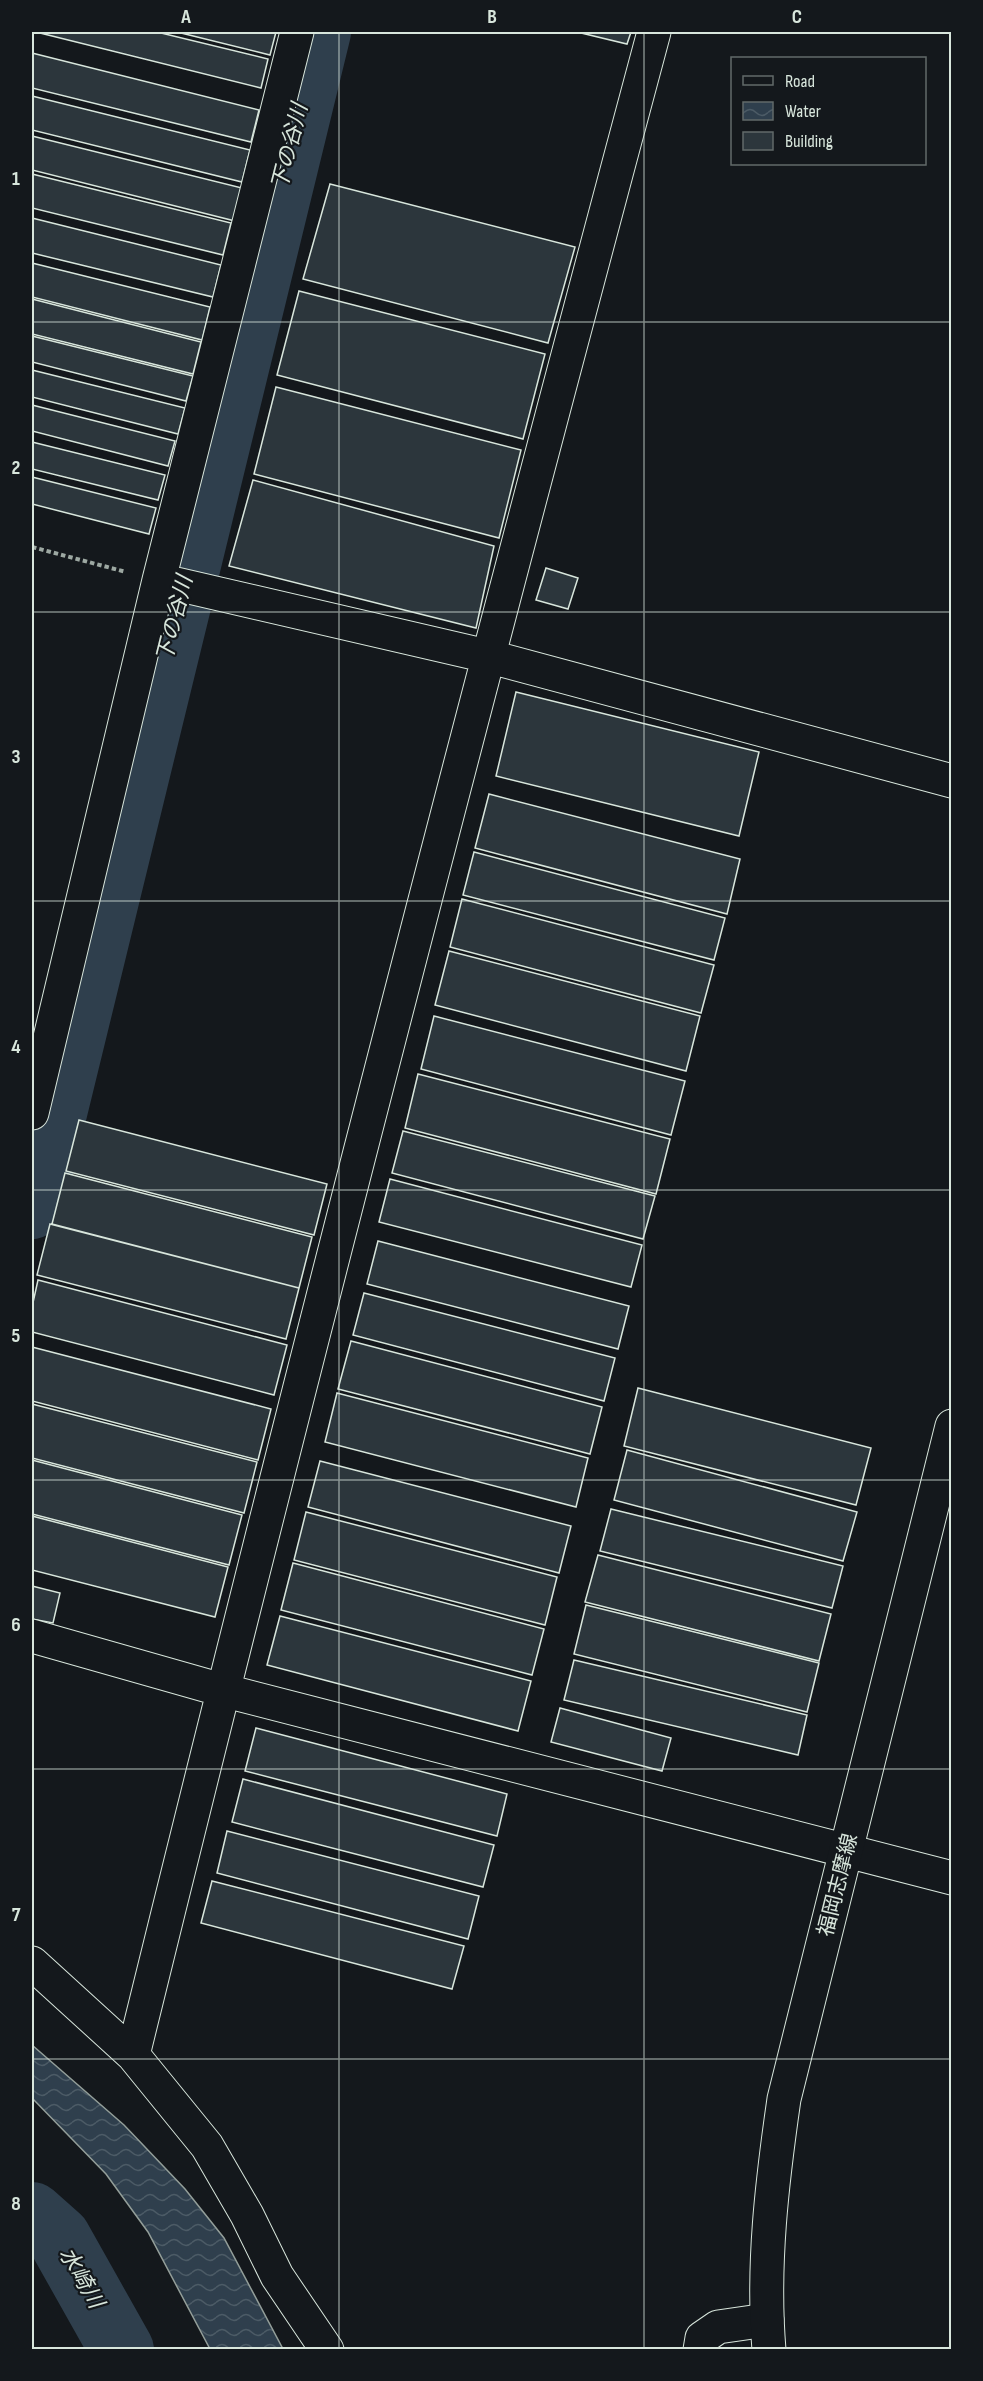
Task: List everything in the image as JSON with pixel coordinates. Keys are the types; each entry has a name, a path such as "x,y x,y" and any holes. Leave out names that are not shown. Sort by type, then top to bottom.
{"street":[{"path":"32,1113 159,580 297,32"},
{"path":"133,2055 222,1690 487,656 654,32"},
{"path":"159,580 487,656 951,781"},
{"name":"福岡志摩線","path":"768,2335 771,2187 784,2099 951,1426"},
{"path":"32,1636 222,1690 951,1878"},
{"path":"32,1963 133,2055 207,2146 247,2215 278,2276 327,2349"},
{"path":"699,2349 702,2338 718,2327 768,2335"}],"path":[{"path":"32,547 159,580"}],"water":[{"path":"32,2045 124,2125 185,2189 224,2238 283,2349 210,2349 148,2232 106,2174 32,2098"}],"building":[{"path":"36,32 157,32 268,59 261,88"},
{"path":"177,32 276,32 270,55"},
{"path":"577,32 631,32 627,44"},
{"path":"32,53 259,110 251,142 32,88"},
{"path":"32,96 250,150 242,182 32,130"},
{"path":"32,136 242,188 235,221 32,170"},
{"path":"32,174 231,223 223,255 32,208"},
{"path":"330,184 575,247 548,343 303,279"},
{"path":"32,218 221,265 213,297 32,253"},
{"path":"32,263 210,307 202,340 32,297"},
{"path":"299,291 545,354 523,439 277,375"},
{"path":"32,299 201,342 193,374 32,334"},
{"path":"32,336 193,376 186,401 32,362"},
{"path":"32,370 185,408 178,434 32,397"},
{"path":"276,387 521,450 499,538 254,474"},
{"path":"32,405 175,441 168,466 32,431"},
{"path":"32,442 165,475 158,500 32,469"},
{"path":"32,477 156,508 149,534 32,504"},
{"path":"253,480 494,546 476,628 229,566"},
{"path":"546,568 578,578 568,609 536,600"},
{"path":"516,692 759,752 739,836 496,776"},
{"path":"489,794 740,859 727,914 475,848"},
{"path":"474,852 725,918 714,960 463,895"},
{"path":"462,899 714,965 701,1013 450,947"},
{"path":"449,951 700,1016 686,1071 435,1005"},
{"path":"434,1016 685,1081 671,1135 421,1069"},
{"path":"418,1074 670,1139 656,1194 405,1128"},
{"path":"79,1120 327,1184 314,1235 66,1171"},
{"path":"403,1131 655,1196 643,1239 392,1173"},
{"path":"65,1173 312,1237 299,1288 52,1224"},
{"path":"390,1179 642,1245 631,1287 379,1222"},
{"path":"50,1224 299,1288 286,1339 37,1275"},
{"path":"378,1241 629,1306 618,1349 367,1284"},
{"path":"38,1280 287,1345 274,1395 32,1332 32,1307"},
{"path":"364,1293 615,1358 604,1401 353,1335"},
{"path":"351,1341 602,1407 590,1454 338,1389"},
{"path":"32,1347 271,1409 258,1460 32,1401"},
{"path":"638,1388 871,1448 856,1505 624,1446"},
{"path":"337,1393 588,1458 576,1507 325,1442"},
{"path":"32,1404 257,1462 244,1513 32,1458"},
{"path":"627,1450 857,1512 843,1561 614,1500"},
{"path":"32,1460 242,1515 229,1565 32,1514"},
{"path":"320,1461 571,1526 559,1573 308,1507"},
{"path":"611,1509 843,1566 832,1608 600,1551"},
{"path":"306,1512 557,1577 545,1625 294,1560"},
{"path":"32,1516 228,1567 215,1617 32,1570"},
{"path":"598,1555 831,1614 819,1661 585,1602"},
{"path":"293,1563 544,1629 532,1675 281,1610"},
{"path":"32,1586 60,1593 53,1623 32,1619"},
{"path":"586,1605 819,1663 807,1712 574,1654"},
{"path":"280,1616 531,1681 518,1731 267,1665"},
{"path":"574,1660 807,1715 798,1755 564,1700"},
{"path":"560,1708 671,1738 662,1771 551,1742"},
{"path":"256,1728 507,1794 497,1836 245,1771"},
{"path":"243,1779 494,1845 483,1887 232,1822"},
{"path":"227,1831 479,1896 468,1939 217,1873"},
{"path":"212,1881 464,1946 452,1989 201,1923"}],"waterway":[{"name":"下の谷川","path":"32,1207 319,32"},
{"name":"水崎川","path":"32,2214 59,2238 122,2350"}]}
